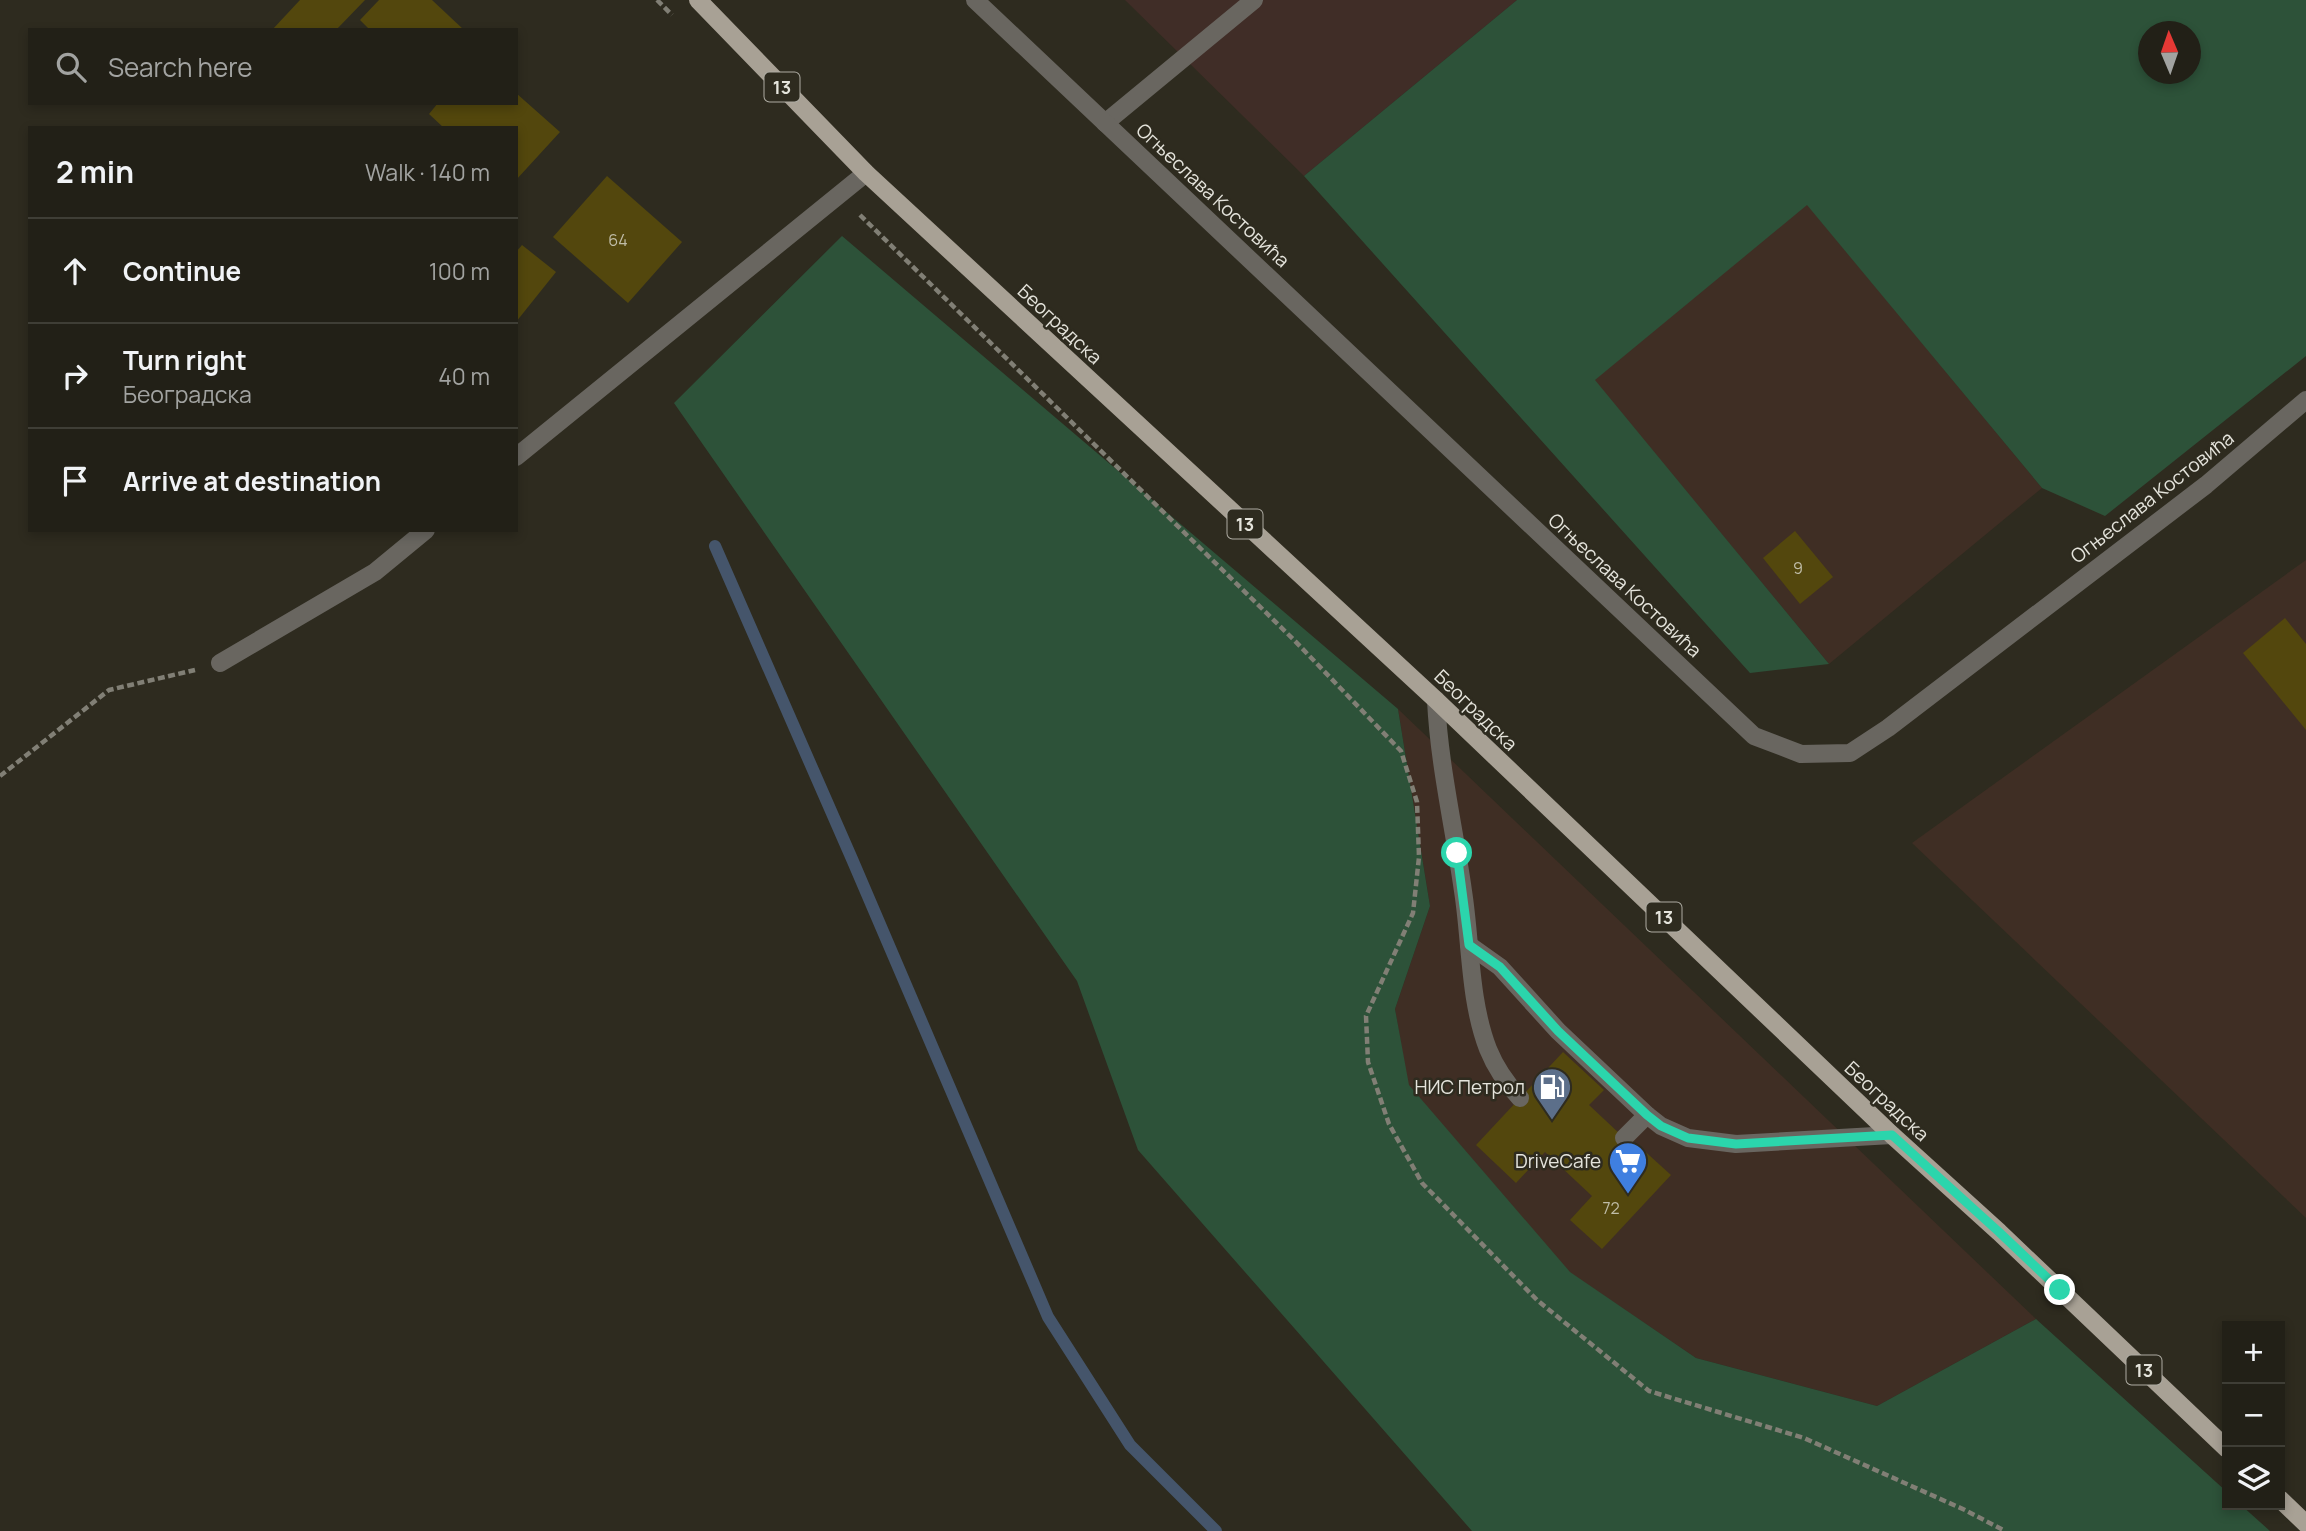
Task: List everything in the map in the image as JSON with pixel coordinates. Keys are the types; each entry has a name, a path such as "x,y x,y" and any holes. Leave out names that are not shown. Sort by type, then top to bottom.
{"main road":[{"name":"Београдска","path":"698,0 866,173 1436,700 1892,1135 1999,1232 2225,1447"},
{"path":"2285,1504 2306,1524"}],"street":[{"name":"Огњеслава Костовића","path":"975,0 1754,736 1801,754 1850,753 1888,728 2206,485 2306,400"},
{"path":"1105,122 1254,0"},
{"path":"518,455 866,173"},
{"path":"220,663 374,572 424,532"},
{"path":"1436,700 1437,730 1464,893 1478,1010 1488,1048 1503,1080 1520,1098"},
{"path":"1469,945 1500,967 1558,1031 1661,1126 1688,1138 1736,1144 1892,1135"},
{"path":"1624,1138 1647,1115"}],"path":[{"path":"657,0 677,20"},
{"path":"839,195 1294,640 1401,751 1417,802 1419,857 1413,913 1366,1016 1368,1062 1390,1124 1422,1183 1537,1300 1649,1391 1804,1438 1965,1510 2005,1531"},
{"path":"0,776 109,690 220,663"}],"shaded area":[{"path":"1125,0 1517,0 1304,176"},
{"path":"1807,204 2042,488 1829,664 1594,380"},
{"path":"2306,560 2306,1218 1912,843"},
{"path":"1398,709 2036,1319 1877,1406 1696,1358 1569,1272 1408,1085 1395,1009 1430,906"}],"green space":[{"path":"1517,0 2306,0 2306,356 2105,516 2042,488 1807,205 1595,380 1829,664 1750,673 1304,176"},
{"path":"842,236 1398,709 1430,906 1395,1009 1409,1085 1570,1272 1696,1358 1877,1406 2036,1319 2222,1487 2222,1510 2247,1510 2270,1531 1472,1531 1138,1150 1077,981 674,403"}],"building":[{"path":"300,0 365,0 338,28 274,28"},
{"path":"379,0 432,0 462,28 368,28 360,20"},
{"path":"518,95 560,132 518,178 518,126 442,126 429,114 436,105 518,105"},
{"path":"607,176 682,242 628,303 553,237"},
{"path":"522,245 556,272 518,320 518,250"},
{"path":"1795,531 1833,577 1800,604 1763,558"},
{"path":"2285,618 2306,644 2306,730 2243,653"},
{"name":"НИС Петрол","path":"1563,1052 1604,1090 1589,1105 1636,1149 1639,1146 1671,1175 1602,1249 1570,1220 1592,1196 1545,1152 1516,1183 1476,1145"}],"waterway":[{"path":"715,546 1048,1317 1130,1445 1216,1531"}],"place":[{"name":"НИС Петрол","path":"1552,1121"},
{"name":"DriveCafe","path":"1628,1195"}],"route":[{"path":"1457,853 1469,945 1500,967 1558,1031 1661,1126 1688,1138 1736,1144 1892,1135 2060,1290"}]}
